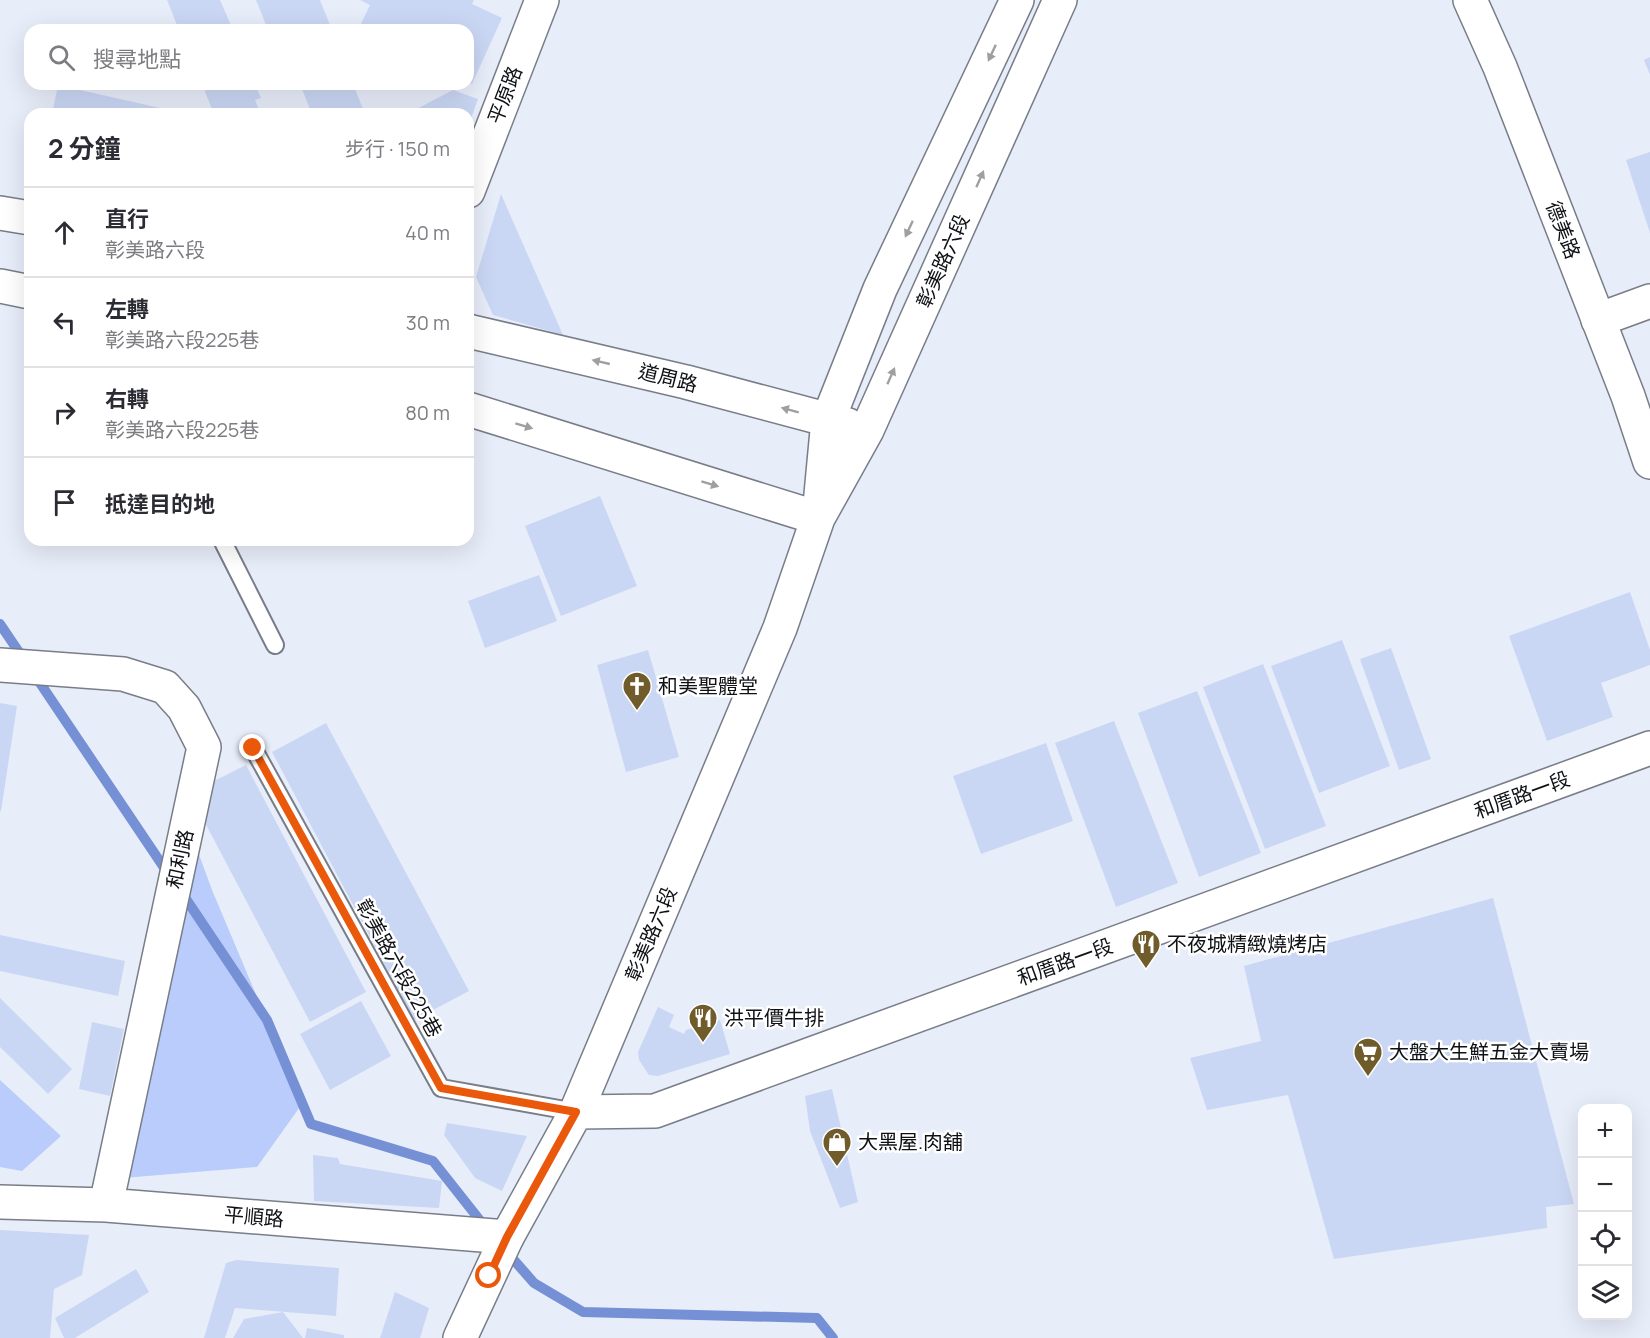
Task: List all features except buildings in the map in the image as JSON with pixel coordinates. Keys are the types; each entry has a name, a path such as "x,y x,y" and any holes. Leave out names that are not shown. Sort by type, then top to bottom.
{"street":[{"name":"平原路","path":"474,175 542,0"},
{"name":"彰美路六段","path":"818,518 828,420 880,288 1017,0"},
{"name":"彰美路六段","path":"460,1338 507,1237 576,1112 780,628 818,518 867,430 1060,0"},
{"name":"德美路","path":"1470,0 1500,67 1650,462"},
{"path":"0,213 24,217"},
{"path":"0,286 24,291"},
{"path":"1598,320 1650,301"},
{"name":"道周路","path":"474,332 686,382 867,430"},
{"path":"474,411 818,518"},
{"name":"和利路","path":"0,664 123,674 165,687 184,708 204,747 106,1205"},
{"name":"和厝路一段","path":"576,1112 655,1111 1650,748"},
{"name":"平順路","path":"0,1202 106,1205 507,1237"}],"lane":[{"path":"225,546 276,645"},
{"name":"彰美路六段225巷","path":"253,748 441,1088 576,1112"}],"shaded area":[{"path":"194,841 212,890 302,1104 257,1167 111,1179"},
{"path":"0,1080 61,1136 22,1171 0,1167"}],"waterway":[{"path":"0,624 25,661"},
{"path":"34,674 169,875"},
{"path":"180,890 267,1020 311,1124 433,1161 486,1228"},
{"path":"506,1251 534,1283 583,1312 817,1318 833,1338"}],"place":[{"name":"和美聖體堂","path":"637,712"},
{"name":"不夜城精緻燒烤店","path":"1146,970"},
{"name":"洪平價牛排","path":"703,1044"},
{"name":"大盤大生鮮五金大賣場","path":"1368,1078"},
{"name":"大黑屋.肉舖","path":"837,1168"}],"route":[{"path":"253,748 441,1088 576,1112 507,1237 489,1276"}]}
